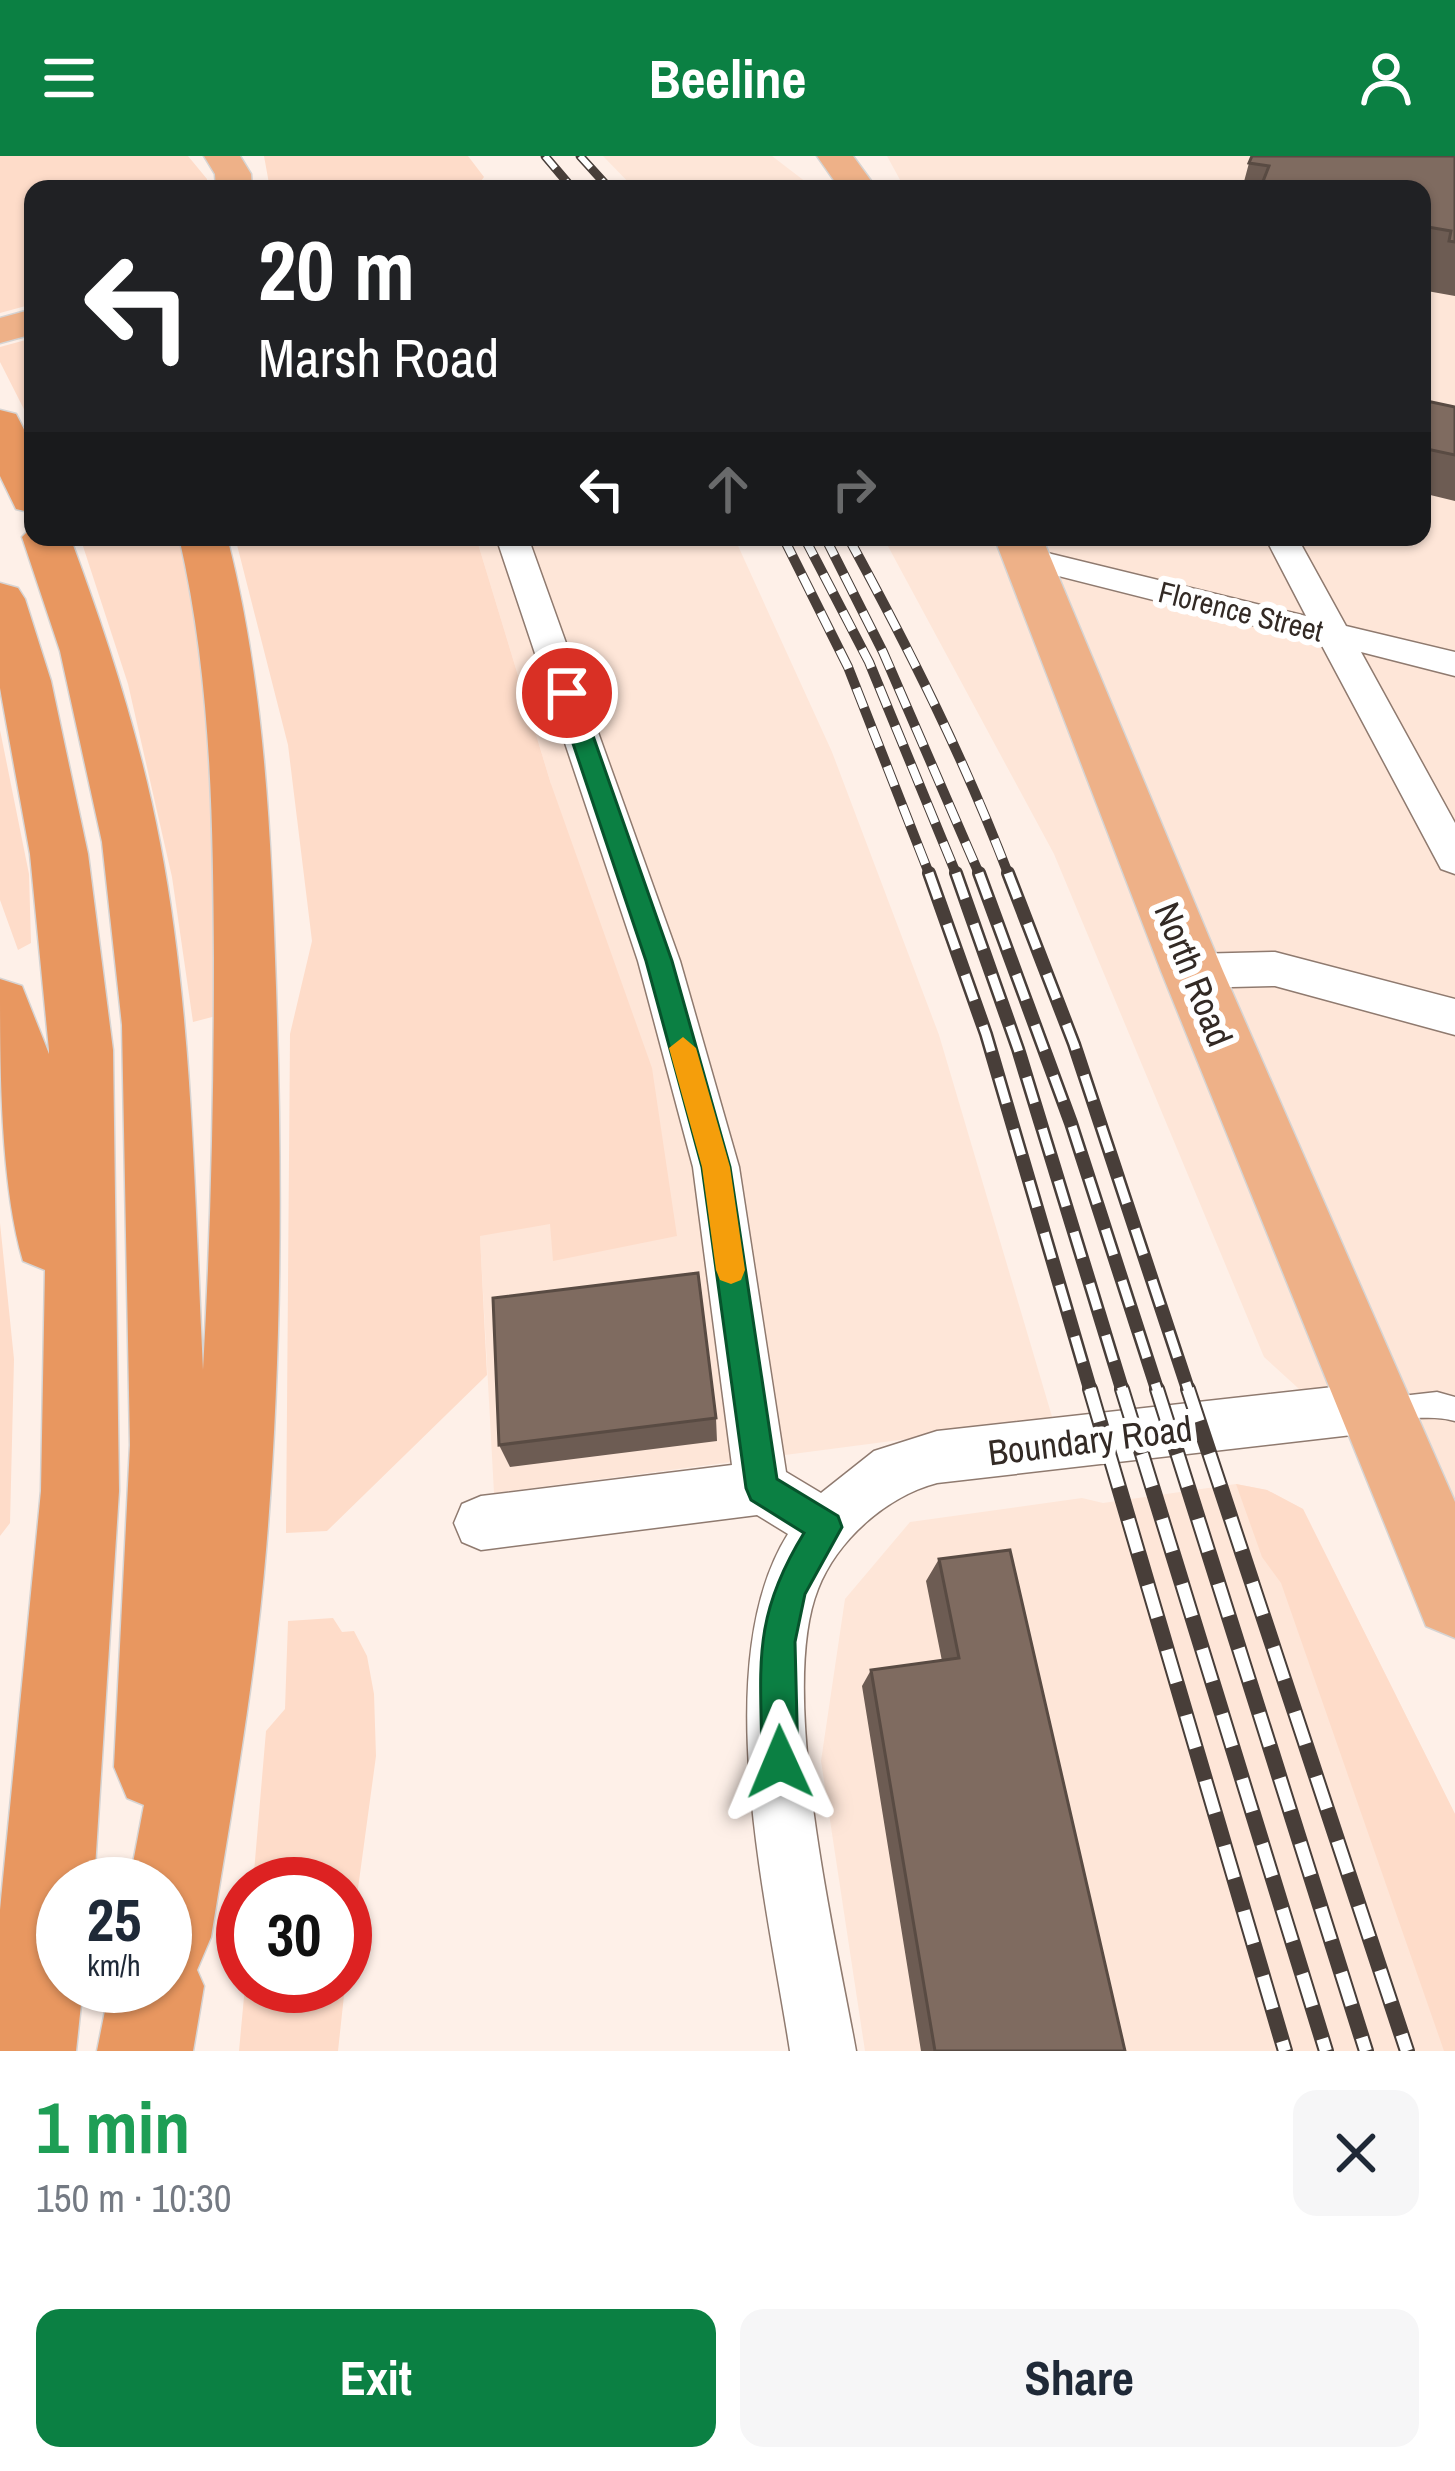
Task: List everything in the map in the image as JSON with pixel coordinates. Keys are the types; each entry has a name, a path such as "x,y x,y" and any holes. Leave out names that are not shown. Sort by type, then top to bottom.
{"highway":[{"path":"0,423 24,478"},
{"path":"49,546 86,651 131,842 202,1440 215,1641 178,1857"},
{"path":"150,1857 161,1729 247,1082 239,749 224,611 206,546"},
{"path":"0,599 25,681 58,854 81,1050 81,1477 55,1837 28,2051"},
{"path":"0,1004 25,1079 81,1477"},
{"path":"135,2051 138,2013"},
{"path":"146,2051 152,2013"}],"main road":[{"name":"North Road","path":"1022,548 1192,971 1455,1598"}],"street":[{"path":"515,546 659,961 716,1167 762,1488"},
{"path":"1286,546 1331,634 1441,813 1455,859"},
{"name":"Florence Street","path":"1022,548 1455,664"},
{"path":"1192,971 1275,969 1455,1017"},
{"name":"Boundary Road","path":"823,2051 780,1762 778,1642 789,1588 826,1527 858,1493 896,1468 937,1457 1378,1407"},
{"path":"481,1523 762,1488 826,1527"}],"lane":[{"path":"1378,1407 1437,1404 1455,1409"}],"shaded area":[{"path":"0,156 188,156 207,179 24,180 24,306 0,313"},
{"path":"264,156 468,156 484,177 482,180 268,180"},
{"path":"603,156 772,156 803,180 626,180"},
{"path":"887,156 1455,156 1455,1531 1264,1357 1054,854 888,546 1431,546 1431,180 900,180"},
{"path":"24,340 24,409 0,362 0,347"},
{"path":"83,546 183,546 210,715 215,835 216,1016 193,1022 172,877 128,684"},
{"path":"237,546 479,546 551,784 652,1068 677,1236 553,1261 550,1224 480,1236 487,1375 327,1531 286,1533 290,1034 312,941 288,745"},
{"path":"479,546 738,546 832,752 939,1035 1053,1420 494,1493 478,1200 551,784"},
{"path":"0,730 29,874 31,943 18,950 0,900"},
{"path":"0,1223 14,1359 10,1523 0,1536"},
{"path":"1236,1484 1267,1490 1303,1509 1455,1814 1455,2051 865,2051 821,1761 845,1599 910,1522 1082,1498 1103,1503"},
{"path":"1236,1484 1267,1490 1303,1509 1455,1814 1455,2051 1444,2051 1281,1583 1262,1557"},
{"path":"333,1618 342,1632 354,1631 367,1656 376,1756 362,1857 255,1857 266,1731 285,1709 288,1621"},
{"path":"243,2013 342,2013 338,2051 239,2051"}],"building":[{"path":"1252,156 1455,156 1455,242 1449,241 1451,231 1431,228 1431,180 1264,180 1269,166 1249,163"},
{"path":"1431,402 1455,407 1455,455 1431,450"},
{"path":"698,1273 716,1418 499,1445 493,1298"},
{"path":"1010,1550 1125,2051 935,2051 871,1670 959,1658 939,1559"}],"railway":[{"path":"545,156 565,180"},
{"path":"580,156 602,180"},
{"path":"788,546 848,667 930,876"},
{"path":"809,546 869,662 957,876"},
{"path":"830,546 883,652 980,876"},
{"path":"853,546 934,704 1009,876"},
{"path":"929,873 986,1034 1091,1392"},
{"path":"956,873 1018,1049 1123,1392"},
{"path":"979,873 1071,1123 1158,1392"},
{"path":"1008,873 1074,1044 1189,1392"},
{"path":"1090,1389 1285,2051"},
{"path":"1122,1389 1326,2051"},
{"path":"1157,1389 1366,2051"},
{"path":"1188,1389 1407,2051"}],"slow traffic":[{"path":"683,1048 716,1167 731,1270"}],"route":[{"path":"567,693 659,961 716,1167 762,1488 826,1527 789,1588 778,1642 780,1762"}]}
